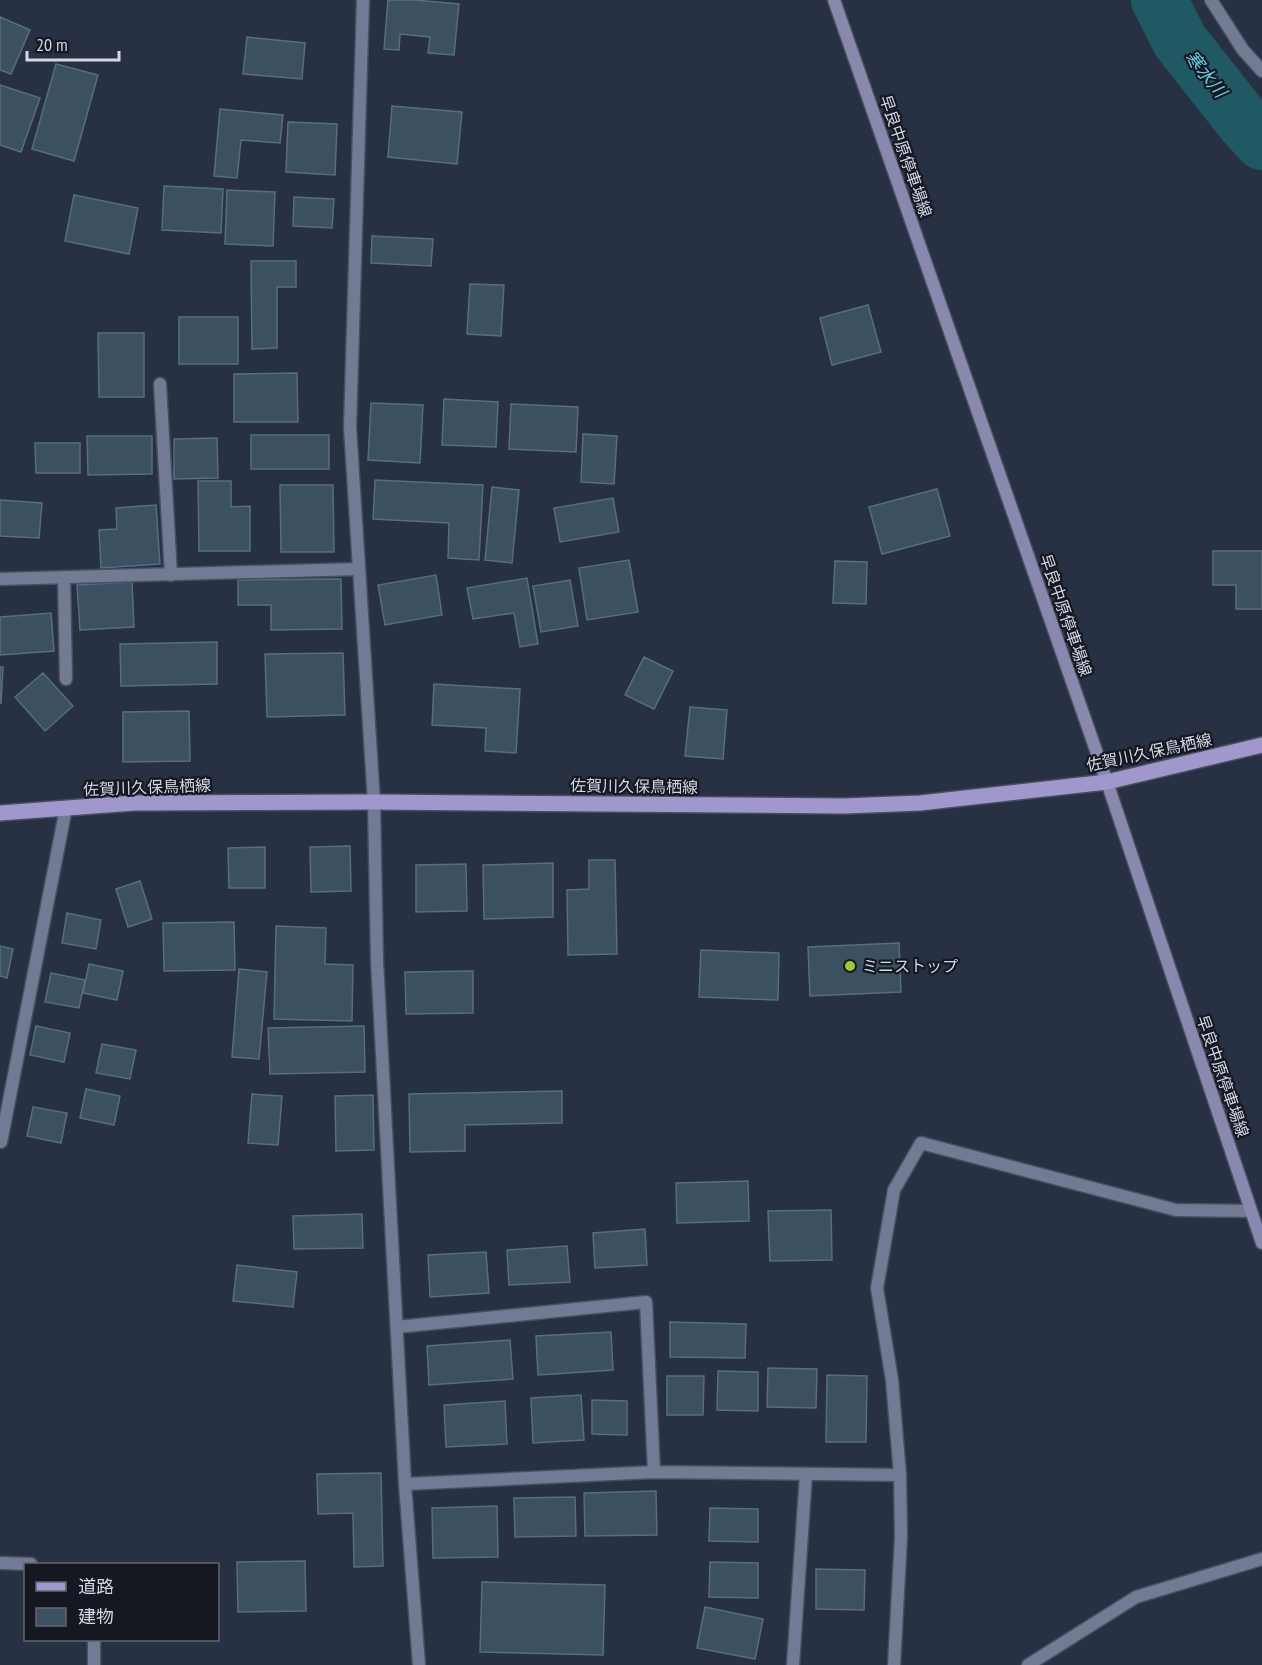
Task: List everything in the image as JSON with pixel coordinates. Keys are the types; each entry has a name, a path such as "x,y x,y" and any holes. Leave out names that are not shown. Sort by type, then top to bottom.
{"main road":[{"name":"早良中原停車場線","path":"834,0 1107,782 1262,1243"},
{"name":"佐賀川久保鳥栖線","path":"0,813 134,803 374,802 844,806 920,803 1107,782 1262,745"}],"street":[{"path":"363,0 350,426 374,802 377,961 405,1484 419,1665"},
{"path":"1211,0 1243,50 1262,71"},
{"path":"160,384 171,574"},
{"path":"0,579 359,569"},
{"path":"64,577 66,679"},
{"path":"1,1142 66,808"},
{"path":"894,1665 901,1537 900,1475 892,1380 877,1288 894,1190 921,1143 1176,1210 1251,1211"},
{"path":"397,1327 646,1302 654,1472"},
{"path":"405,1484 654,1472 900,1475"},
{"path":"793,1665 806,1474"},
{"path":"1028,1665 1136,1597 1262,1559"},
{"path":"0,1563 24,1564"},
{"path":"94,1641 94,1665"}],"building":[{"path":"388,0 459,4 454,55 428,53 430,37 400,34 399,50 384,49"},
{"path":"0,17 30,30 11,74 0,70"},
{"path":"247,37 305,43 302,79 243,74"},
{"path":"56,64 98,75 74,161 32,149"},
{"path":"0,85 40,98 21,152 0,145"},
{"path":"392,106 462,112 457,164 388,157"},
{"path":"220,109 283,115 280,143 241,140 237,178 214,176"},
{"path":"288,122 337,124 335,175 286,172"},
{"path":"164,186 223,189 221,233 162,230"},
{"path":"227,190 275,192 273,246 225,244"},
{"path":"74,195 138,208 129,254 65,241"},
{"path":"294,197 334,199 332,228 293,226"},
{"path":"372,236 433,239 431,266 371,263"},
{"path":"251,261 296,261 296,287 277,287 277,348 252,349"},
{"path":"470,284 504,285 501,336 467,334"},
{"path":"868,305 881,352 832,365 820,318"},
{"path":"179,317 238,317 238,364 179,364"},
{"path":"98,333 144,333 144,397 99,397"},
{"path":"297,373 298,422 234,422 234,374"},
{"path":"444,399 498,402 496,447 442,445"},
{"path":"371,403 423,405 420,463 368,460"},
{"path":"511,404 578,407 576,452 509,449"},
{"path":"583,434 617,436 614,484 581,482"},
{"path":"251,435 329,435 329,469 251,469"},
{"path":"87,436 152,436 152,474 88,475"},
{"path":"217,438 218,478 174,479 174,439"},
{"path":"35,443 80,443 80,473 36,473"},
{"path":"375,480 483,485 479,560 448,558 449,523 373,519"},
{"path":"198,481 231,481 231,507 250,506 250,551 199,551"},
{"path":"280,485 333,485 334,552 281,552"},
{"path":"492,487 519,490 512,563 485,560"},
{"path":"937,489 950,536 882,554 869,507"},
{"path":"613,498 619,532 560,542 554,508"},
{"path":"0,500 42,503 39,538 0,536"},
{"path":"156,505 160,564 101,568 99,530 117,529 116,508"},
{"path":"1213,551 1262,551 1262,609 1236,609 1236,585 1213,585"},
{"path":"629,560 638,612 587,620 579,568"},
{"path":"835,561 867,562 866,604 833,603"},
{"path":"436,575 442,615 385,625 378,585"},
{"path":"527,578 538,644 520,647 514,613 473,619 467,588"},
{"path":"341,579 342,629 271,630 271,605 238,605 238,580"},
{"path":"570,580 578,626 541,632 533,586"},
{"path":"132,582 134,627 80,630 77,585"},
{"path":"51,613 54,651 0,655 0,617"},
{"path":"217,642 217,684 121,686 120,644"},
{"path":"343,653 345,715 267,717 265,654"},
{"path":"644,657 673,671 654,709 625,695"},
{"path":"0,667 3,667 1,703 0,703"},
{"path":"43,673 73,706 45,731 15,697"},
{"path":"434,684 520,689 516,753 485,751 486,728 432,725"},
{"path":"690,707 727,710 723,759 685,756"},
{"path":"189,711 190,761 123,762 123,712"},
{"path":"350,846 351,891 311,892 310,847"},
{"path":"265,847 265,888 229,888 228,848"},
{"path":"589,860 615,860 617,954 568,955 567,890 589,889"},
{"path":"553,863 553,917 484,919 483,865"},
{"path":"466,864 467,911 416,912 416,865"},
{"path":"140,881 152,919 128,927 116,889"},
{"path":"67,913 101,920 96,949 62,943"},
{"path":"234,922 235,970 164,971 163,923"},
{"path":"276,926 326,928 325,964 353,965 352,1021 274,1019"},
{"path":"899,943 901,992 810,996 808,947"},
{"path":"0,946 13,949 7,978 0,976"},
{"path":"701,950 779,953 778,1000 699,997"},
{"path":"89,964 123,971 117,1000 83,993"},
{"path":"239,969 267,972 259,1059 232,1057"},
{"path":"473,971 473,1013 406,1014 405,972"},
{"path":"51,973 85,980 79,1008 45,1002"},
{"path":"36,1026 70,1033 64,1062 30,1055"},
{"path":"364,1026 365,1072 270,1074 268,1028"},
{"path":"102,1044 136,1050 130,1079 96,1073"},
{"path":"86,1089 120,1096 114,1125 80,1118"},
{"path":"562,1091 562,1123 465,1125 465,1151 410,1152 409,1094"},
{"path":"252,1094 282,1096 278,1145 248,1143"},
{"path":"373,1095 374,1150 336,1151 335,1096"},
{"path":"33,1107 67,1113 61,1143 27,1136"},
{"path":"748,1181 749,1221 677,1223 676,1183"},
{"path":"831,1210 832,1260 770,1261 768,1211"},
{"path":"362,1214 363,1248 294,1249 293,1216"},
{"path":"645,1229 647,1265 595,1268 593,1233"},
{"path":"567,1246 570,1282 509,1285 507,1250"},
{"path":"486,1252 489,1293 430,1297 428,1255"},
{"path":"237,1265 297,1272 293,1307 233,1301"},
{"path":"670,1322 746,1324 745,1358 670,1357"},
{"path":"611,1332 613,1370 538,1375 536,1336"},
{"path":"510,1340 513,1379 429,1385 427,1346"},
{"path":"768,1368 817,1369 816,1408 767,1407"},
{"path":"718,1371 758,1372 758,1411 717,1410"},
{"path":"827,1375 867,1376 866,1442 826,1442"},
{"path":"667,1376 704,1376 703,1415 667,1415"},
{"path":"581,1395 584,1440 533,1443 531,1398"},
{"path":"592,1400 627,1401 627,1435 592,1434"},
{"path":"505,1401 507,1444 446,1447 444,1405"},
{"path":"381,1473 383,1566 354,1567 353,1513 318,1514 317,1474"},
{"path":"656,1491 657,1535 585,1536 584,1493"},
{"path":"575,1497 576,1536 515,1537 514,1498"},
{"path":"497,1506 498,1557 433,1558 432,1508"},
{"path":"710,1508 758,1509 758,1542 709,1541"},
{"path":"305,1561 306,1611 238,1612 237,1562"},
{"path":"710,1562 758,1563 758,1598 709,1597"},
{"path":"816,1569 865,1570 864,1610 816,1609"},
{"path":"482,1582 605,1585 603,1655 480,1652"},
{"path":"705,1607 763,1619 755,1659 697,1648"}],"waterway":[{"name":"寒水川","path":"1159,0 1180,41 1262,142"}],"place":[{"name":"ミニストップ","path":"850,966"}]}
